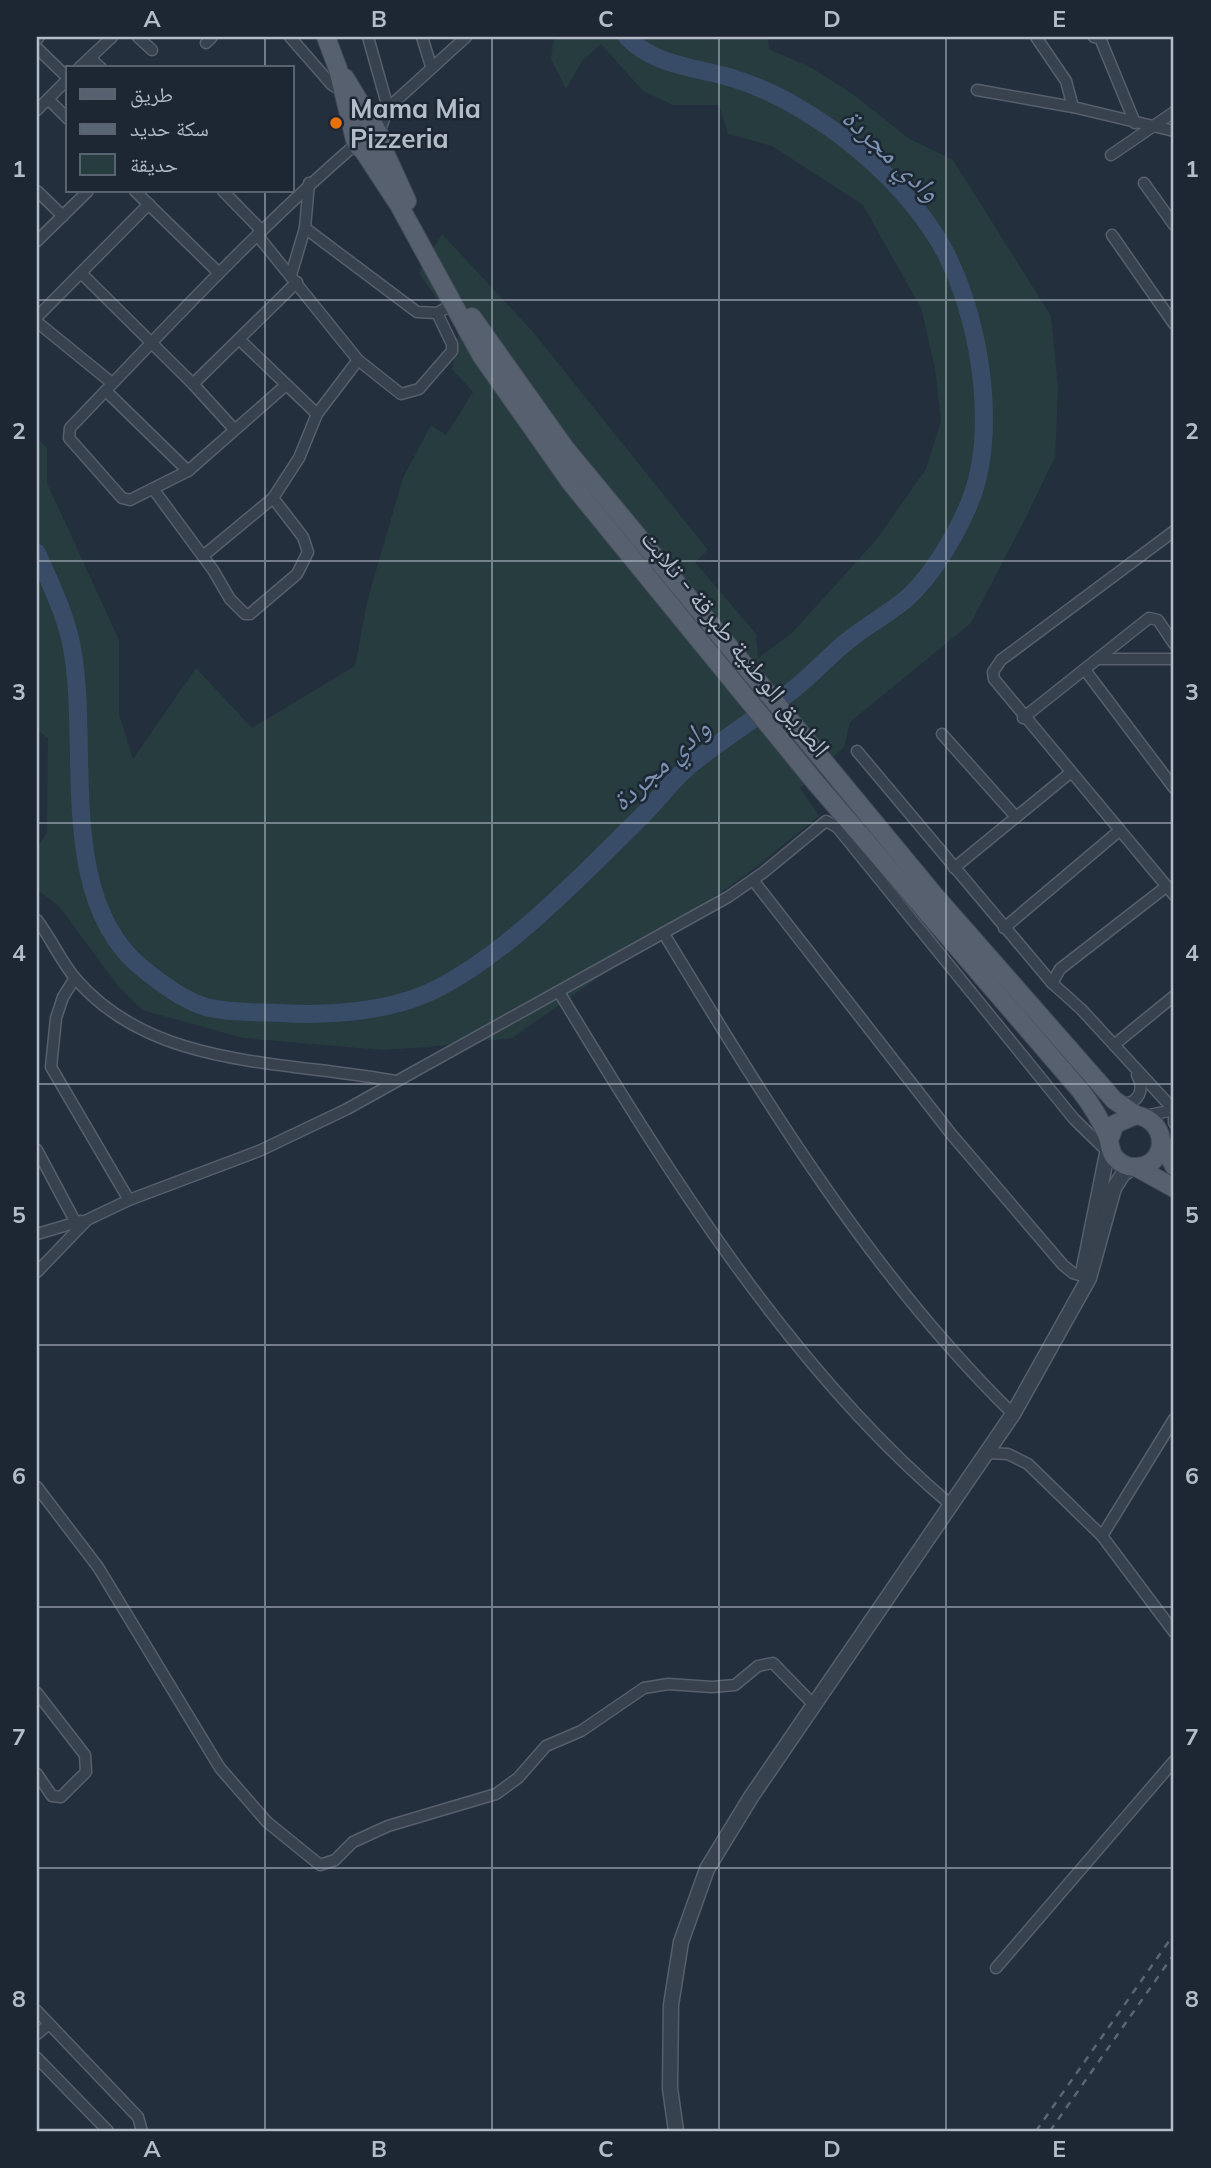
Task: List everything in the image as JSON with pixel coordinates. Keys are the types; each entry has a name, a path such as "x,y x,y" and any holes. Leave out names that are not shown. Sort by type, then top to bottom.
{"main road":[{"name":"الطريق الوطنية طبرقة - تلابت","path":"326,37 348,91 378,135 405,198 473,319 565,448 833,768 936,897 1114,1100 1134,1116"},
{"name":"الطريق الوطنية طبرقة - تلابت","path":"348,91 358,145 405,215 445,309 571,484 815,782 1080,1090 1100,1122 1110,1149"},
{"path":"358,145 375,149 378,135"},
{"path":"1174,1166 1166,1133 1152,1120 1134,1116 1111,1131 1110,1149 1134,1167 1174,1188"},
{"path":"1134,1167 1151,1162 1166,1133"}],"street":[{"path":"81,66 112,37"},
{"path":"138,37 152,50"},
{"path":"290,37 332,85 348,91"},
{"path":"368,37 388,108"},
{"path":"422,37 431,66"},
{"path":"378,135 388,108 431,66 466,37"},
{"path":"1036,37 1066,81 1073,107"},
{"path":"1099,37 1135,123"},
{"path":"37,48 66,77"},
{"path":"90,58 99,66"},
{"path":"37,110 66,81"},
{"path":"977,90 1073,107 1174,131"},
{"path":"49,100 66,117"},
{"path":"1111,155 1149,126 1174,112"},
{"path":"286,385 188,471 130,500 122,498 69,438 70,428 219,273 309,183 358,145"},
{"path":"193,384 241,341 294,279 305,228 309,183"},
{"path":"1144,184 1174,225"},
{"path":"37,191 63,216"},
{"path":"37,241 87,192"},
{"path":"136,192 219,273"},
{"path":"224,192 260,233 358,359 392,390 410,394 419,389 452,351 445,309 417,312 396,299 305,228"},
{"path":"149,204 37,319 109,387 188,471"},
{"path":"1112,234 1174,324"},
{"path":"81,273 193,384 234,429"},
{"path":"241,341 317,414"},
{"path":"203,556 274,498 299,458 317,414 358,359"},
{"path":"154,490 203,556 230,599 245,614 250,614 277,592 297,574 305,561 308,546 274,498"},
{"path":"1052,983 1060,969 1170,891 1023,718 994,679 995,667 1174,531"},
{"path":"1023,718 1153,617 1174,644"},
{"path":"1099,659 1174,659"},
{"path":"1085,670 1174,788"},
{"path":"942,734 1016,817"},
{"path":"857,751 1004,929 1174,1110"},
{"path":"954,868 1069,773"},
{"path":"37,1234 81,1221 259,1151 347,1109 754,880 824,821 830,821 1074,1119 1110,1149 1086,1277"},
{"path":"1004,929 1119,831"},
{"path":"754,880 952,1135 1063,1265 1086,1277"},
{"path":"37,920 75,978 100,1002 136,1027 200,1052 395,1081"},
{"path":"664,933 758,1087 830,1194 961,1363 1013,1415"},
{"path":"75,978 64,997 57,1018 50,1052 51,1067 91,1130 129,1200"},
{"path":"559,992 653,1145 716,1237 875,1437 951,1505"},
{"path":"1114,1045 1174,996"},
{"path":"1114,1100 1127,1104 1138,1096 1141,1086 1134,1070"},
{"path":"1074,1119 1100,1122 1174,1110"},
{"path":"1166,1133 1174,1110"},
{"path":"1166,1133 1174,1110"},
{"path":"37,1150 81,1221"},
{"path":"1174,1160 1174,1166"},
{"path":"677,2131 670,2088 669,2027 681,1942 690,1913 721,1842 1013,1415 1077,1300 1114,1188 1123,1174 1134,1167"},
{"path":"37,1272 81,1221"},
{"path":"1101,1536 1174,1419"},
{"path":"987,1453 1008,1454 1028,1464 1101,1536 1174,1632"},
{"path":"39,1494 98,1567 220,1768 267,1822 320,1865 335,1860 353,1842 388,1826 496,1794 518,1778 546,1746 581,1731 644,1688 668,1684 730,1686 740,1684 758,1666 773,1663 814,1705"},
{"path":"37,1693 85,1755 88,1767 61,1797 52,1796 37,1774"},
{"path":"996,1968 1174,1762"},
{"path":"37,2011 138,2118 142,2131"},
{"path":"37,2034 48,2025"},
{"path":"37,2058 108,2131"}],"green space":[{"path":"554,37 768,37 769,49 812,68 854,95 908,138 953,160 1051,316 1058,388 1055,457 971,623 850,722 844,747 800,788 819,816 751,871 512,1038 383,1050 243,1038 142,1010 118,986 58,905 37,890 37,848 47,832 48,739 37,729 37,438 47,448 47,483 119,640 119,714 133,759 196,668 252,728 355,666 368,598 403,478 431,425 446,435 473,392 452,369 459,331 419,273 442,234 533,332 708,550 695,562 756,634 758,658 791,634 876,540 926,469 941,421 935,368 921,308 863,205 772,146 728,134 719,105 673,105 643,91 601,44 582,61 566,89 551,59"}],"waterway":[{"name":"وادي مجردة","path":"37,553 71,641 77,693 82,822 87,864 98,903 115,939 156,979 198,1004 243,1012 318,1014 375,1008 428,993 456,978 485,959 541,914 642,816 687,768 789,693 845,643 906,599 932,570 961,522 976,483 982,452 984,419 978,352 971,320 950,262 934,233 888,176 829,127 766,91 735,79 678,65 651,55 627,37"}],"railway":[{"path":"1036,2131 1174,1934"},
{"path":"1050,2131 1174,1954"}],"place":[{"name":"Mama Mia Pizzeria","path":"336,123"}]}
